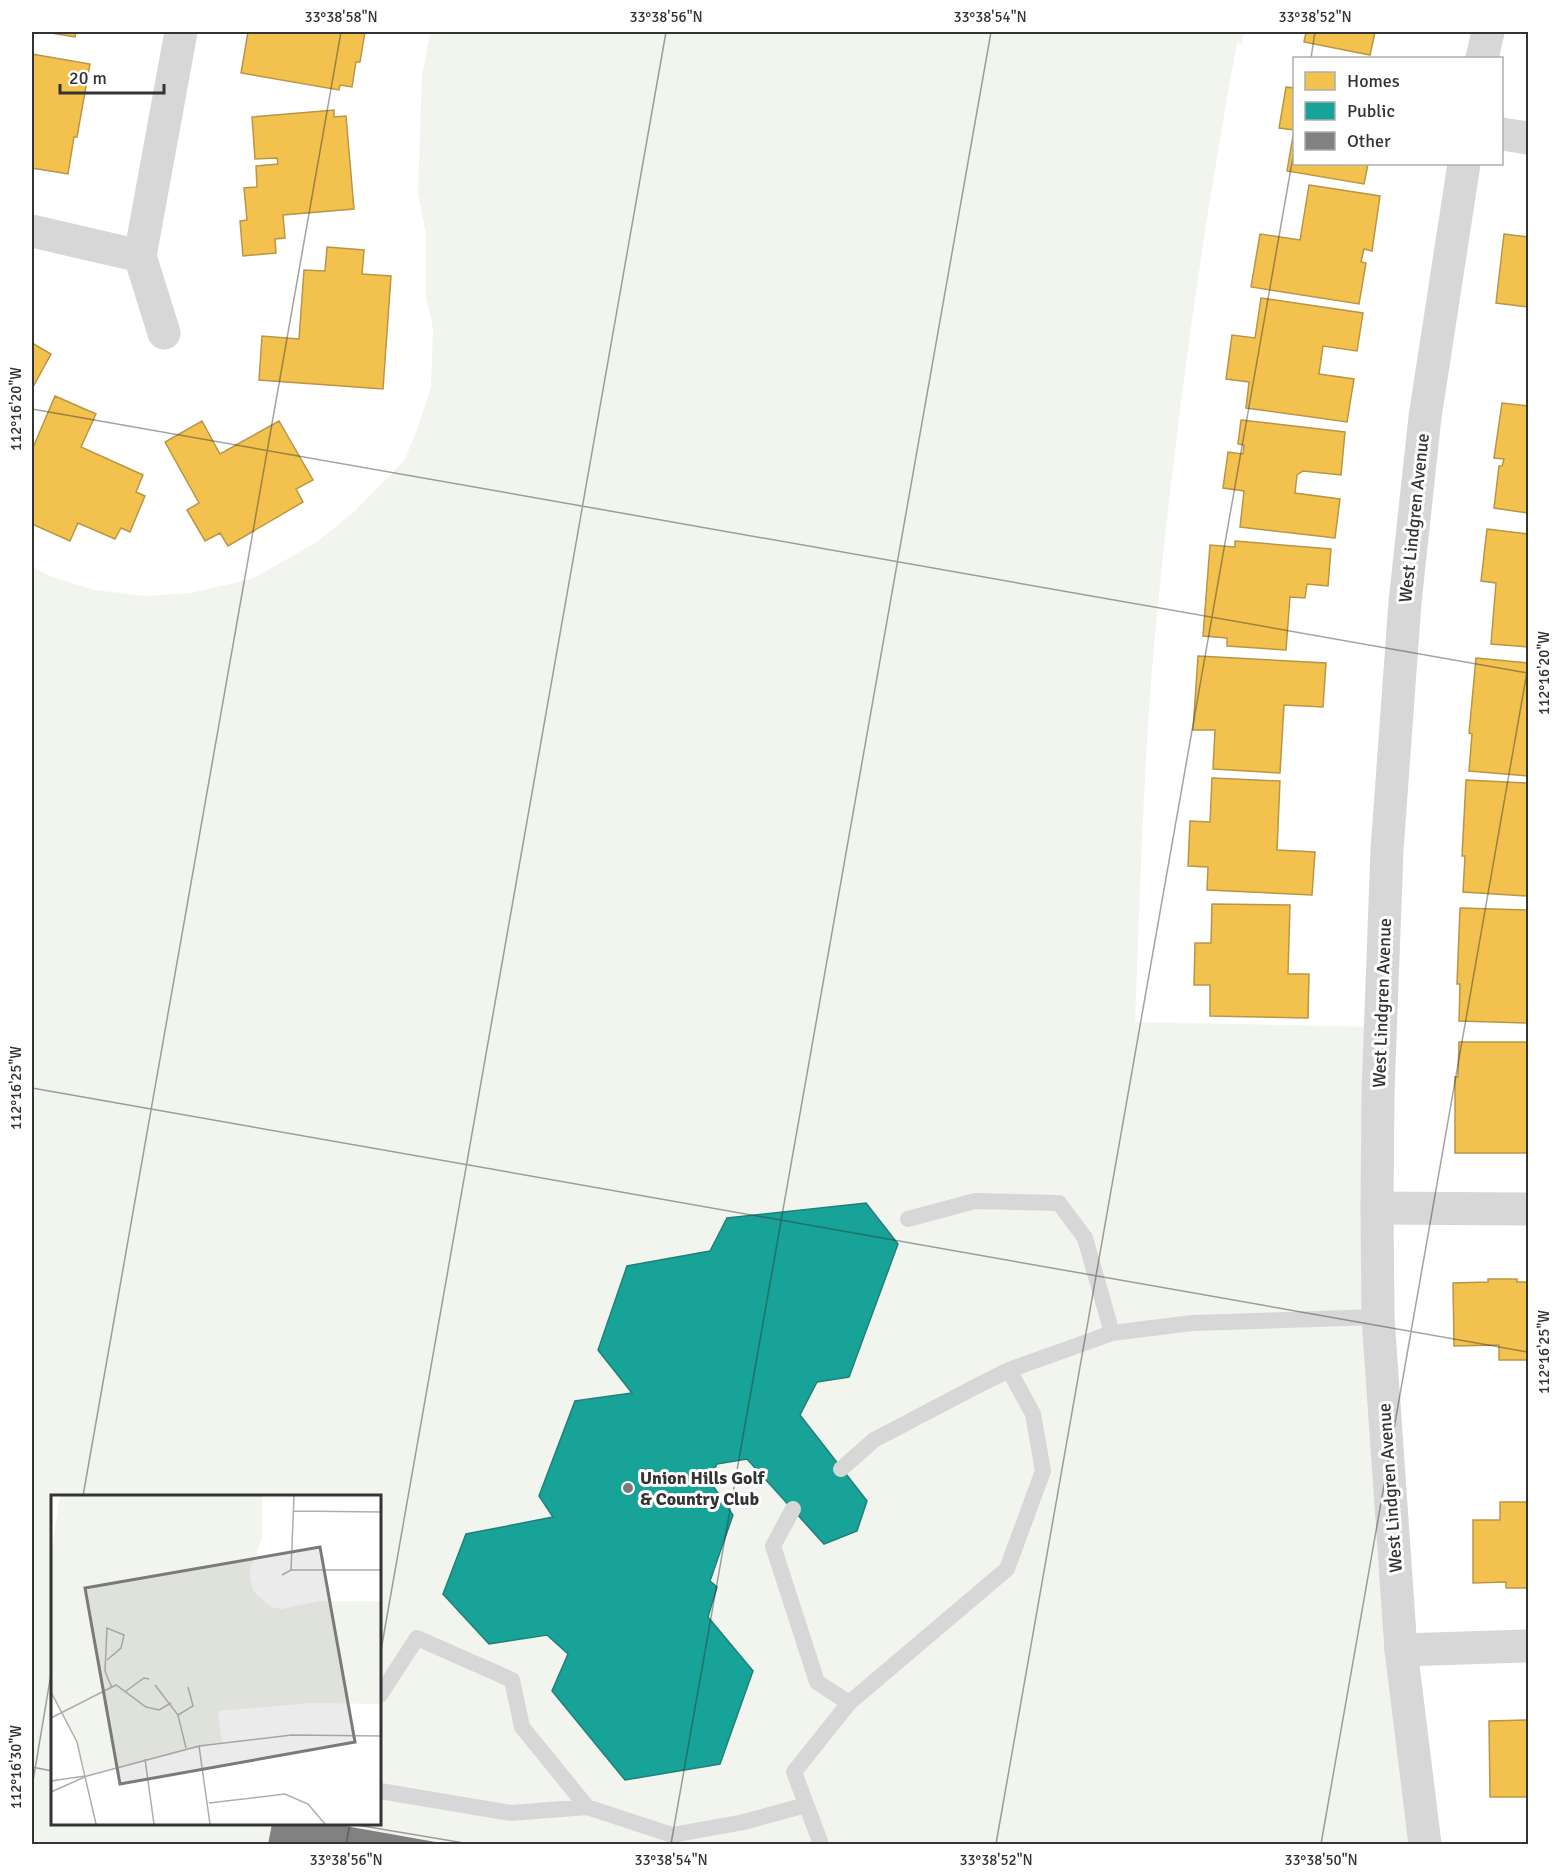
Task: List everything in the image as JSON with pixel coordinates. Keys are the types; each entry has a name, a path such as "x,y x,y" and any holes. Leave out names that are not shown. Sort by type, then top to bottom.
{"street":[{"path":"164,333 140,256 181,32"},
{"path":"1482,57 1488,32"},
{"path":"1503,134 1528,138"},
{"name":"West Lindgren Avenue","path":"1425,1845 1401,1650 1378,1317 1380,1027 1387,850 1400,653 1425,417 1464,165"},
{"path":"32,231 140,256"},
{"path":"1377,1208 1528,1209"},
{"path":"1401,1650 1528,1646"}],"lane":[{"path":"908,1219 975,1201 1059,1203 1085,1238 1112,1333"},
{"path":"842,1469 873,1440 1009,1370 1112,1333 1192,1323 1378,1317"},
{"path":"821,1845 794,1772 849,1702 1007,1569 1043,1471 1033,1414 1009,1370"},
{"path":"793,1509 773,1546 817,1682 849,1702"},
{"path":"381,1693 417,1638 512,1680 522,1727 587,1808"},
{"path":"381,1791 511,1813 587,1808 672,1835 744,1822 806,1805"}],"shaded area":[{"path":"430,32 1244,32 1242,44 1237,43 1211,193 1170,495 1154,646 1147,740 1135,1022 1380,1027 1377,1153 1425,1844 32,1844 32,566 50,576 94,590 145,596 190,593 252,579 317,542 356,510 404,461 431,387 433,329 426,296 426,234 418,193 422,76"}],"building: Homes":[{"path":"45,32 76,32 75,37"},
{"path":"248,32 365,32 360,62 356,62 352,87 340,85 339,90 241,73"},
{"path":"1306,32 1375,32 1370,55 1304,42"},
{"path":"32,54 90,64 68,174 32,168"},
{"path":"1286,87 1293,88 1293,130 1279,128"},
{"path":"334,110 334,117 346,116 354,209 283,215 285,238 275,239 276,253 243,256 240,221 247,220 244,188 257,187 256,166 278,164 277,158 255,159 252,117"},
{"path":"1293,136 1293,165 1368,165 1364,184 1287,171"},
{"path":"1309,185 1380,196 1372,251 1364,249 1361,262 1366,263 1359,304 1251,287 1260,234 1300,240"},
{"path":"1504,234 1528,237 1528,307 1496,303"},
{"path":"327,247 364,250 362,274 391,276 383,389 259,380 262,336 299,339 304,270 325,271"},
{"path":"1261,298 1363,313 1357,351 1323,346 1319,374 1354,379 1347,422 1246,408 1249,382 1226,379 1232,335 1255,338"},
{"path":"32,343 51,354 32,389"},
{"path":"55,396 96,414 81,447 143,475 136,492 145,496 130,532 121,528 115,539 78,523 70,541 32,524 32,450"},
{"path":"1502,403 1528,406 1528,513 1494,508 1499,466 1502,466 1504,459 1494,458"},
{"path":"1241,420 1345,432 1341,475 1303,471 1297,475 1295,493 1340,499 1335,538 1240,527 1244,491 1223,488 1228,452 1243,454 1244,445 1238,444"},
{"path":"202,421 220,454 279,421 313,480 296,489 303,502 228,546 220,533 205,541 187,510 199,503 165,442"},
{"path":"1487,529 1528,534 1528,647 1491,644 1496,583 1481,581"},
{"path":"1235,541 1331,549 1328,586 1307,584 1305,598 1290,597 1286,650 1227,646 1227,638 1203,636 1210,545 1235,547"},
{"path":"1198,656 1326,663 1323,707 1284,705 1280,773 1213,769 1215,730 1193,730"},
{"path":"1476,658 1528,663 1528,776 1469,771 1472,734 1469,733"},
{"path":"1212,778 1280,781 1277,850 1315,852 1312,895 1207,890 1208,867 1188,866 1190,821 1210,822"},
{"path":"1466,780 1528,783 1528,896 1463,892 1465,856 1462,856"},
{"path":"1212,904 1290,905 1288,974 1309,974 1308,1018 1210,1016 1210,985 1194,985 1195,943 1211,943"},
{"path":"1460,908 1528,910 1528,1023 1459,1021 1460,984 1457,984"},
{"path":"1459,1042 1527,1042 1527,1153 1455,1153 1455,1077 1458,1077"},
{"path":"1488,1279 1517,1279 1517,1282 1528,1282 1528,1360 1499,1360 1499,1345 1454,1346 1453,1283 1488,1282"},
{"path":"1500,1502 1528,1502 1528,1588 1506,1588 1506,1582 1473,1583 1473,1520 1500,1520"},
{"path":"1528,1720 1528,1797 1490,1797 1489,1721"}],"building: Public":[{"name":"Union Hills Golf & Country Club","path":"866,1203 898,1244 849,1377 817,1382 800,1415 867,1501 857,1531 824,1544 747,1459 717,1464 709,1480 733,1515 710,1581 717,1587 708,1617 753,1671 720,1764 625,1780 552,1691 568,1654 547,1635 489,1644 443,1594 466,1534 553,1517 539,1496 575,1401 632,1393 598,1350 627,1266 710,1251 727,1218"}],"building: Other":[{"path":"272,1825 340,1825 447,1844 268,1844"}],"place":[{"name":"Union Hills Golf & Country Club","path":"628,1488"}]}
